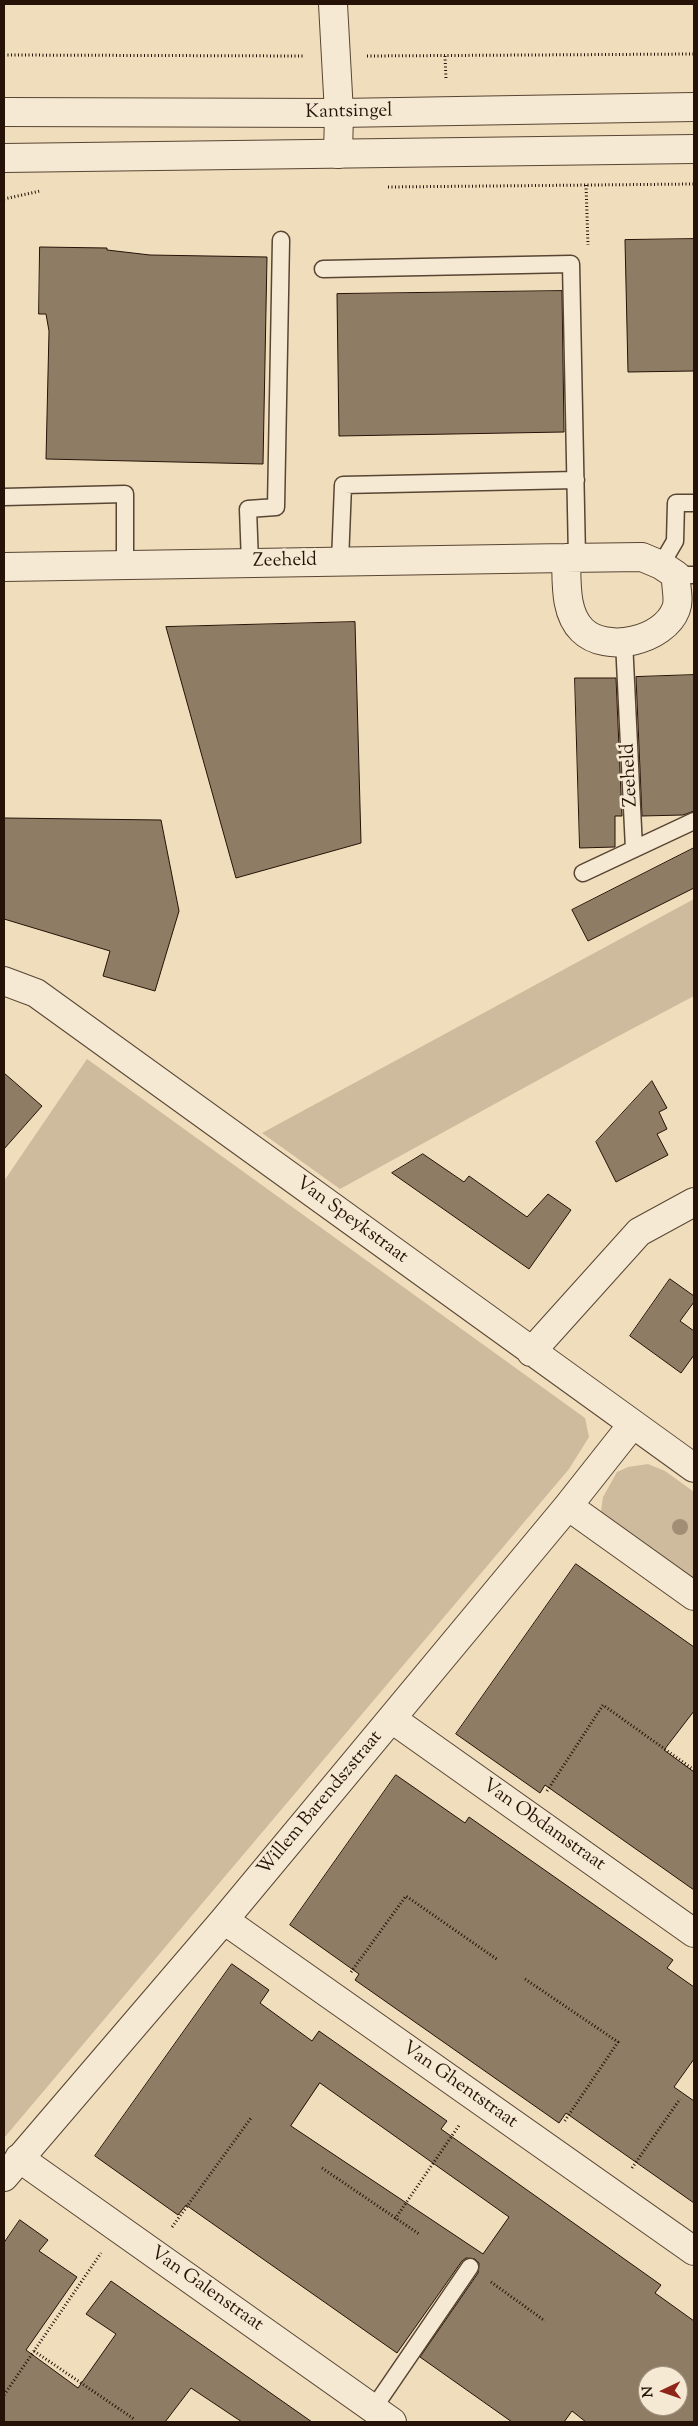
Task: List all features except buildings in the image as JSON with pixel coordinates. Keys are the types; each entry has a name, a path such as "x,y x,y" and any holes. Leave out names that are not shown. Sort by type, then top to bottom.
{"street":[{"path":"333,4 338,154"},
{"name":"Kantsingel","path":"4,112 338,114 694,106"},
{"path":"4,158 694,149"},
{"path":"572,558 569,606 581,630 600,642 640,640 663,629 676,609 677,572"},
{"name":"Zeeheld","path":"4,567 642,558 677,572"},
{"name":"Van Speykstraat","path":"4,981 36,993 694,1468"},
{"path":"531,1352 639,1232 694,1202"},
{"name":"Willem Barendszstraat","path":"12,2168 224,1920 392,1719 568,1506 632,1425"},
{"path":"568,1506 694,1596"},
{"name":"Van Obdamstraat","path":"392,1719 694,1933"},
{"name":"Van Ghentstraat","path":"224,1920 694,2250"},
{"name":"Van Galenstraat","path":"12,2168 118,2228 383,2416"}],"lane":[{"path":"250,563 248,509 276,507 281,240"},
{"path":"323,269 571,264 576,480 572,558"},
{"path":"340,562 343,486 576,480"},
{"path":"4,497 125,494 124,565"},
{"path":"677,572 675,542 676,503 694,503"},
{"name":"Zeeheld","path":"624,641 634,849"},
{"path":"583,873 694,821"},
{"path":"383,2416 470,2267"}],"path":[{"path":"530,1816 603,1706 694,1770"},
{"path":"333,1997 406,1896 498,1960"},
{"path":"525,1979 618,2042 547,2147"},
{"path":"396,2218 478,2099"},
{"path":"615,2195 680,2099"},
{"path":"153,2253 251,2118"},
{"path":"322,2168 419,2234"},
{"path":"4,2395 118,2228"},
{"path":"470,2267 545,2321"},
{"path":"34,2351 134,2419"}],"shaded area":[{"path":"694,899 694,996 340,1189 262,1133"},
{"path":"87,1059 585,1418 589,1437 569,1469 4,2138 4,1181"},
{"path":"648,1464 665,1471 694,1492 694,1583 606,1522 601,1511 603,1497 617,1472 628,1467"}]}
